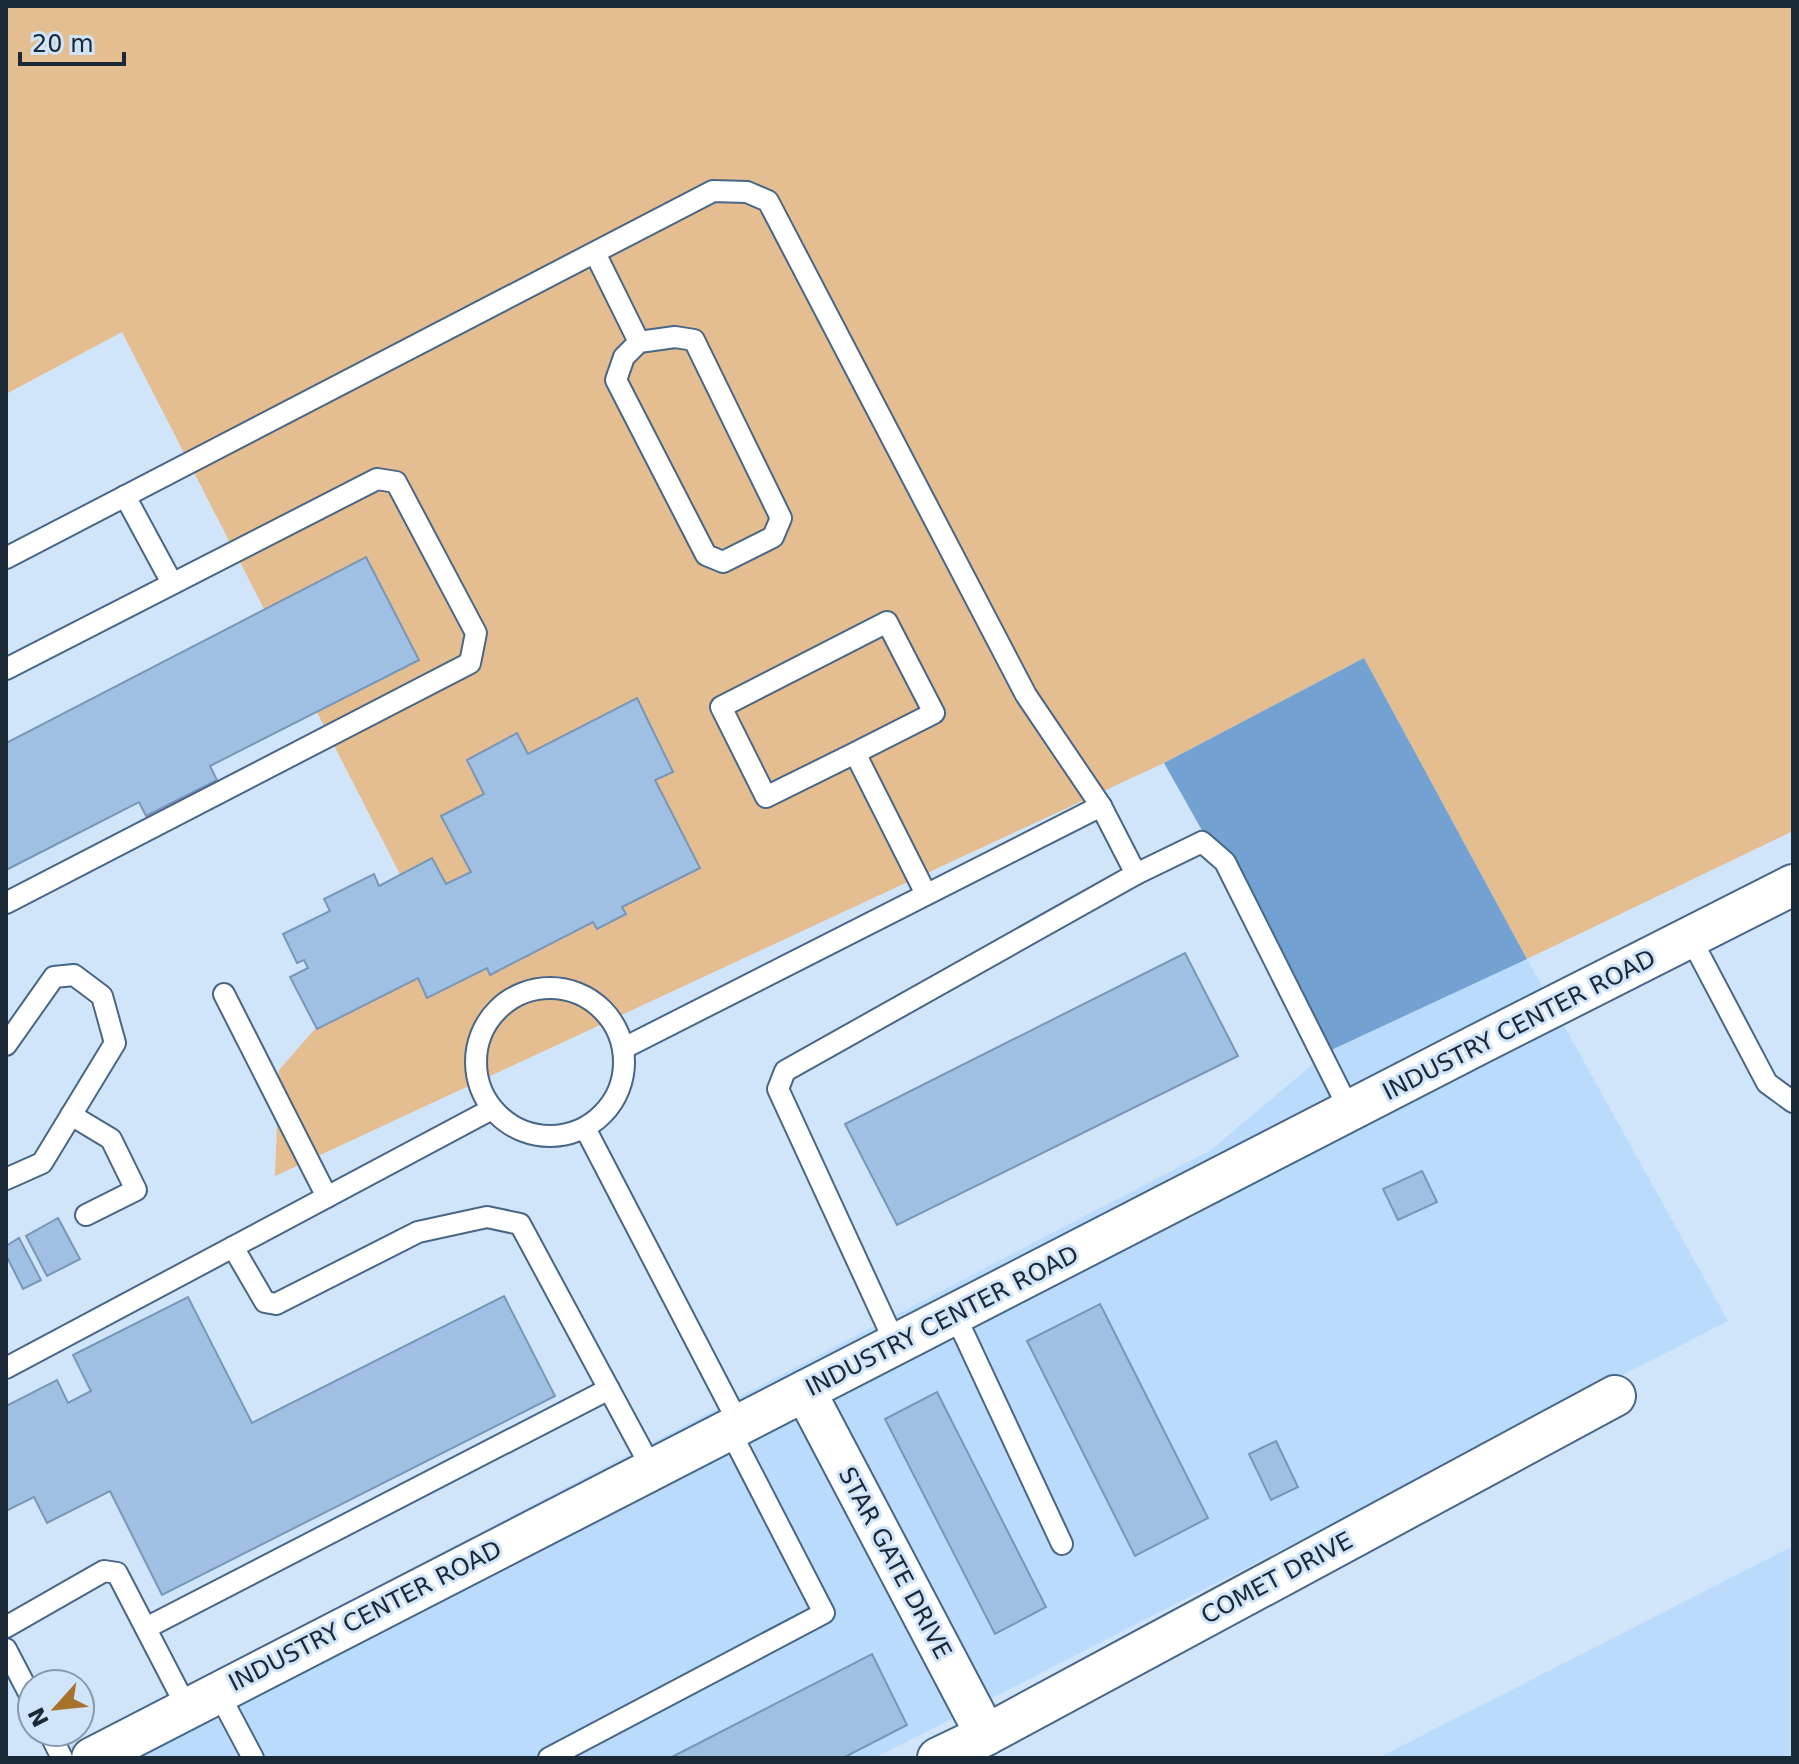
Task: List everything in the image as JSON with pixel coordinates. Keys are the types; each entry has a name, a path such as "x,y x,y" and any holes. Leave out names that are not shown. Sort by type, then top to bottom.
{"street":[{"name":"INDUSTRY CENTER ROAD","path":"92,1758 1793,885"},
{"name":"STAR GATE DRIVE","path":"805,1391 986,1735"},
{"name":"COMET DRIVE","path":"938,1758 1615,1396"}],"lane":[{"path":"6,558 713,191 747,192 768,201 1026,695 1101,806 1136,874"},
{"path":"595,253 639,342"},
{"path":"675,337 694,340 781,518 773,537 723,562 706,555 616,380 624,357 639,342 675,337"},
{"path":"6,669 377,479 396,482 476,633 470,663 6,903"},
{"path":"125,496 172,583"},
{"path":"887,622 934,713 855,753 766,797 721,707 887,622"},
{"path":"855,753 926,894"},
{"path":"624,1048 1101,806"},
{"path":"896,1345 778,1089 785,1071 1136,874 1202,842 1225,862 1350,1111"},
{"path":"1690,937 1767,1083 1793,1102"},
{"path":"6,1045 54,977 74,975 102,996 115,1043 42,1163 6,1179"},
{"path":"558,987 581,993 601,1007 615,1026 624,1048 625,1071 618,1094 605,1114 585,1128 561,1136 536,1136 512,1126 492,1109 479,1087 475,1061 480,1036 492,1014 512,997 534,989 558,987"},
{"path":"224,994 327,1197"},
{"path":"6,1368 492,1109"},
{"path":"71,1115 111,1139 136,1190 86,1215"},
{"path":"549,1758 824,1613 585,1128"},
{"path":"233,1247 265,1302 276,1304 418,1232 487,1217 520,1224 652,1469"},
{"path":"955,1315 1062,1544"},
{"path":"146,1628 609,1389"},
{"path":"6,1627 104,1571 117,1573 146,1628 202,1700 253,1758"}],"shaded area":[{"path":"6,6 1793,6 1793,831 1527,959 1364,658 1164,763 275,1176 279,1070 398,934 424,921 122,332 6,394"},
{"path":"1364,658 1527,959 1327,1052 1164,763"},
{"path":"1527,959 1728,1321 875,1758 49,1758 68,1748 96,1748 96,1733 1211,1150 1327,1052"},
{"path":"1793,1546 1793,1758 1378,1758"}],"building":[{"path":"366,557 419,660 210,766 217,780 146,816 139,802 6,870 6,743"},
{"path":"637,698 673,772 655,780 700,868 622,907 626,914 597,929 593,922 490,975 487,968 427,998 418,978 317,1029 290,977 308,968 304,960 297,963 283,934 330,911 324,899 374,874 379,886 432,858 446,884 471,872 441,816 484,794 467,760 517,733 528,754"},
{"path":"1185,953 1238,1056 897,1225 845,1124"},
{"path":"1422,1171 1437,1202 1398,1220 1383,1189"},
{"path":"58,1218 80,1259 47,1276 26,1236"},
{"path":"19,1238 41,1280 23,1289 6,1255 6,1246"},
{"path":"504,1296 555,1396 162,1595 110,1491 47,1523 34,1497 6,1511 6,1406 57,1380 68,1403 91,1391 73,1355 188,1297 252,1423"},
{"path":"1100,1304 1208,1518 1135,1556 1027,1341"},
{"path":"937,1392 1046,1607 995,1634 885,1419"},
{"path":"1276,1441 1298,1487 1271,1500 1249,1454"},
{"path":"872,1654 907,1725 843,1758 670,1758"}]}
